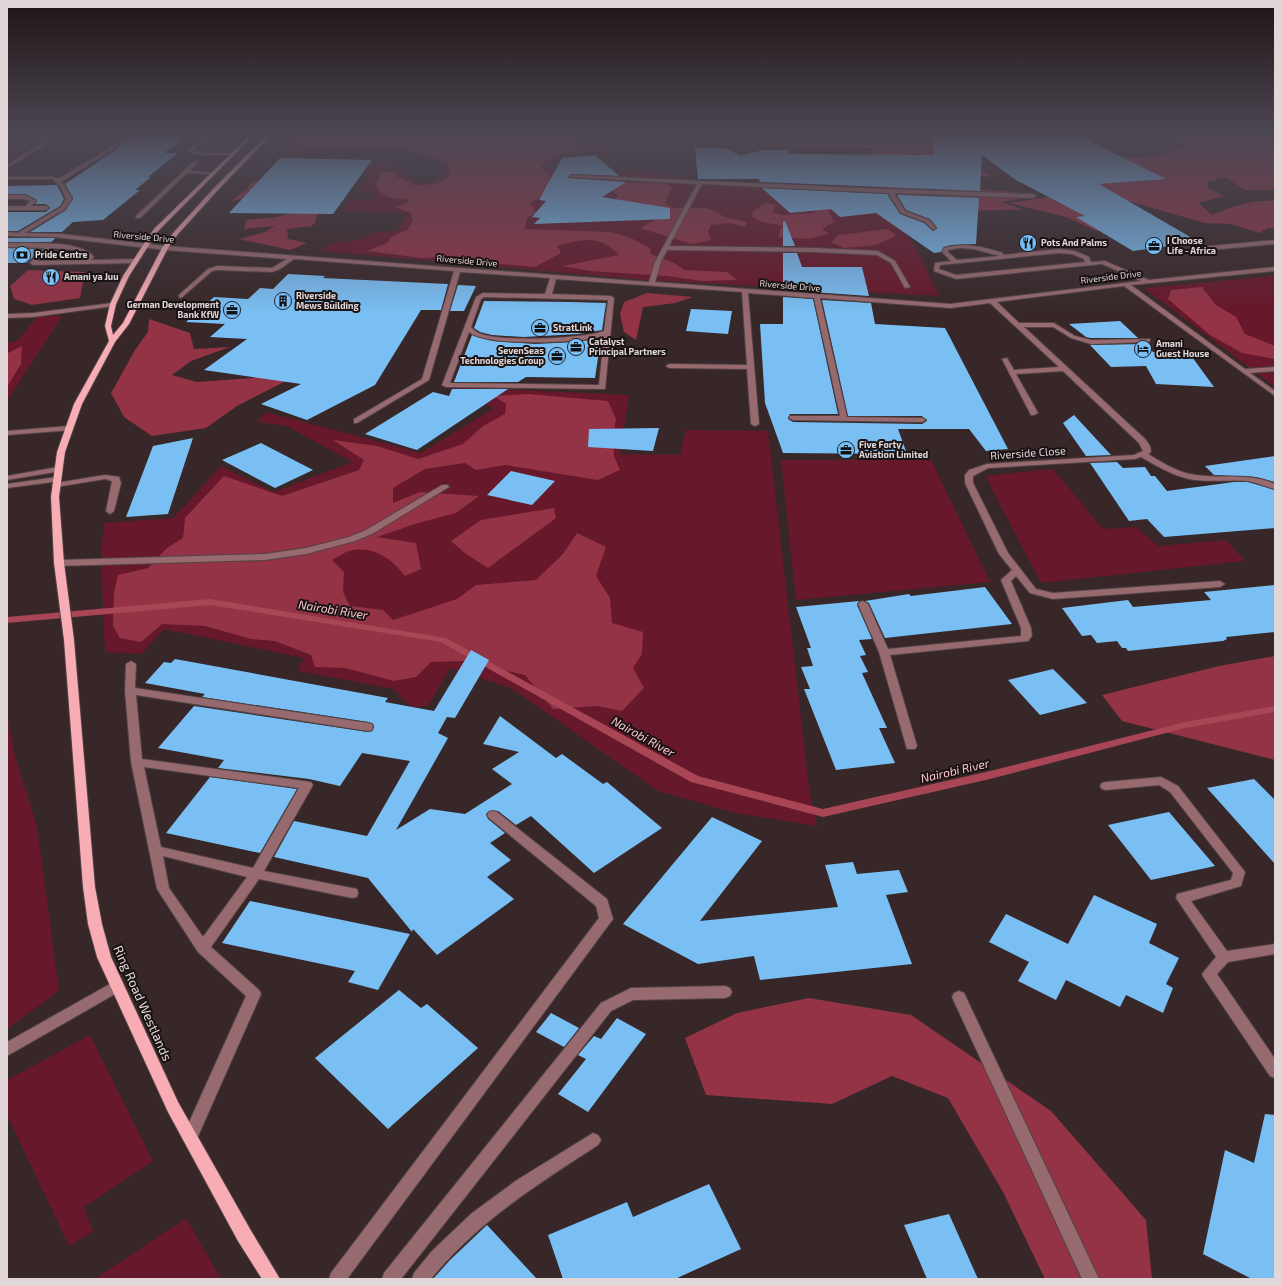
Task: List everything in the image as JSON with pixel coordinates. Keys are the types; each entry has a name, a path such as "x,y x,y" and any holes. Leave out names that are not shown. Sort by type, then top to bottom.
{"main road":[{"path":"112,341 108,326 112,305 136,261 156,230 193,194"},
{"path":"59,563 56,482 61,452 78,404 112,341 126,324 167,245 212,194"},
{"name":"Ring Road Westlands","path":"59,563 69,640 89,887 95,924 104,957 173,1107 244,1235 272,1279"}],"street":[{"path":"7,243 67,204 69,199 66,194"},
{"path":"138,217 163,194"},
{"path":"651,284 658,262 694,194"},
{"path":"892,194 903,212 927,221 933,228"},
{"path":"976,194 1032,196"},
{"path":"7,197 24,197 31,199 33,203 27,208"},
{"path":"7,208 46,208"},
{"name":"Riverside Drive","path":"7,234 55,236 146,244 284,253 302,257"},
{"path":"1200,249 1275,242"},
{"path":"7,243 76,249 85,252 91,257 86,262"},
{"name":"Riverside Drive","path":"167,245 292,257 553,278 950,306 993,302 1125,284 1275,269"},
{"path":"49,246 33,263 136,261"},
{"path":"955,262 945,252 946,249 964,246 977,247 1005,255"},
{"path":"665,248 815,250 878,253 893,262 907,287"},
{"path":"1088,263 1086,258 1073,252 1059,251 1005,255 937,264 936,270 956,277 1102,262 1113,265 1149,282"},
{"path":"181,296 210,270 224,268 272,270 278,268 292,257"},
{"path":"357,421 425,380 457,270"},
{"path":"548,296 553,278"},
{"path":"1125,284 1275,394"},
{"path":"745,291 755,424"},
{"path":"483,295 548,296 611,298 602,387 446,384 478,298 483,295"},
{"path":"817,297 844,418"},
{"path":"993,302 1146,446 1147,452 1143,455 1188,477 1254,479 1266,482 1275,488"},
{"path":"7,316 112,305"},
{"path":"1018,325 1054,325 1073,337 1091,342 1148,340"},
{"path":"467,327 472,332 480,336 502,338 582,339 608,332"},
{"path":"1005,359 1034,413"},
{"path":"669,366 750,367"},
{"path":"1244,371 1275,368"},
{"path":"1012,372 1065,369"},
{"path":"793,418 922,420"},
{"path":"7,434 69,428"},
{"name":"Riverside Close","path":"1143,455 1135,457 987,466 972,472 969,475 969,483 1004,554 1032,591 1053,596 1220,584"},
{"path":"7,478 58,469"},
{"path":"7,486 105,477 116,479 117,483 110,511"},
{"path":"59,563 265,557 306,551 347,541 369,532 445,487"},
{"path":"884,652 1024,639 1027,636 1026,628 1006,580 1017,571"},
{"path":"863,604 884,652 911,746"},
{"path":"131,664 130,691 137,762 156,850 162,889 203,948 254,994 190,1138"},
{"path":"130,691 368,727"},
{"path":"137,762 308,785 256,874 203,948"},
{"path":"1106,786 1161,781 1174,789 1239,872 1237,883 1182,898 1224,957"},
{"path":"337,1279 606,918 602,903 493,815"},
{"path":"156,850 256,874 352,893"},
{"path":"1275,949 1224,957 1209,974 1275,1071"},
{"path":"7,1050 117,986"},
{"path":"390,1279 606,1007 631,994 725,992"},
{"path":"959,997 1091,1279"},
{"path":"420,1279 464,1230 506,1195 593,1140"}],"shaded area":[{"path":"240,194 302,194 319,209 315,222 312,226 287,229 288,239 307,243 290,250 239,239 265,232 275,226 244,229 246,220 277,217 302,210 243,199 231,201"},
{"path":"374,194 880,194 918,251 939,296 646,280 321,251 335,242 359,240 374,232 397,231 407,213 341,211 351,200 373,199"},
{"path":"384,194 545,194 530,203 536,213 528,217 524,229 611,232 631,238 650,248 651,254 674,263 685,270 727,272 737,280 703,281 667,276 590,271 562,266 619,255 605,244 590,240 583,240 557,246 561,253 535,267 479,262 452,256 423,258 366,251 387,243 391,237 407,230 413,221 411,213 395,207 409,202 407,199 389,197"},
{"path":"616,194 669,194 665,202 672,208 707,208 725,217 747,222 746,227 730,223 711,225 708,231 711,240 692,244 640,228 655,220 643,212 616,201 618,195"},
{"path":"897,194 924,194 943,198 948,196 948,194 1023,194 1020,199 1002,202 1023,210 909,211 902,196"},
{"path":"1096,194 1220,194 1224,196 1198,203 1212,215 1251,202 1275,201 1275,229 1268,228 1259,233 1231,224 1205,223 1128,201 1103,219 1097,231 1066,217 1009,203 1047,197"},
{"path":"765,203 776,204 773,213 784,215 813,213 824,205 865,204 828,210 834,222 822,229 829,234 808,239 779,237 780,229 785,226 762,222 751,216 753,211"},
{"path":"887,229 895,234 894,237 875,245 844,248 831,242 839,235"},
{"path":"28,270 85,272 80,298 32,305 14,299 10,286"},
{"path":"1275,276 1275,387 1144,288"},
{"path":"1202,287 1216,305 1236,317 1245,334 1275,346 1275,359 1242,353 1210,335 1168,299 1171,290"},
{"path":"647,293 693,297 675,303 643,307 636,340 624,332 620,314 624,302"},
{"path":"38,316 62,316 7,401 7,343 17,341"},
{"path":"149,319 190,333 194,349 230,347 191,361 172,375 197,382 253,378 274,361 288,380 237,406 206,428 152,436 124,417 111,393 135,350 148,332"},
{"path":"22,346 21,364 7,387 8,353"},
{"path":"451,387 629,395 620,454 680,455 686,430 768,431 809,788 817,826 735,813 658,791 511,688 450,668 428,706 411,707 394,689 298,671 304,658 164,629 141,654 105,652 101,556 104,523 173,518 221,466 274,492 352,462 287,426 257,422 266,412 421,453 494,408"},
{"path":"528,394 608,401 616,419 613,438 614,456 620,470 598,480 505,465 476,470 465,463 425,469 393,488 393,503 420,492 479,496 456,513 418,523 377,537 416,543 421,569 405,576 394,564 381,554 366,550 349,551 332,560 344,572 343,592 350,606 383,610 393,620 457,599 476,585 536,580 563,554 577,533 606,547 596,576 610,598 612,623 643,632 642,654 633,668 644,688 622,711 597,706 553,709 525,675 466,661 431,662 416,677 394,681 345,668 315,667 311,655 275,641 251,639 205,626 162,624 141,642 120,638 113,626 114,592 118,575 148,568 167,548 183,538 185,518 224,476 282,496 359,470 364,460 333,440 377,446 418,459 463,444 483,426 505,414 506,404 494,396"},
{"path":"781,460 931,460 990,582 796,600"},
{"path":"1053,469 1103,529 1136,527 1158,546 1226,540 1245,561 1041,583 985,476"},
{"path":"554,508 556,518 488,568 466,554 451,541 481,520"},
{"path":"1275,656 1275,760 1122,721 1102,695 1219,666"},
{"path":"7,712 15,757 37,826 59,991 7,1029"},
{"path":"809,998 911,1015 1051,1111 1146,1220 1152,1279 1045,1279 1003,1192 948,1098 892,1076 832,1104 706,1095 685,1038 737,1013"},
{"path":"90,1035 153,1161 84,1207 93,1232 69,1246 7,1115 7,1080"},
{"path":"186,1218 221,1279 95,1279"}],"building":[{"path":"26,194 62,194 64,199 60,206 18,231 7,231 7,212 46,212 50,208 46,204 35,204 37,200"},
{"path":"71,194 135,194 103,220 73,222 62,232 30,232 66,210 73,198"},
{"path":"247,194 347,194 333,214 229,213"},
{"path":"542,194 607,194 602,197 670,208 670,219 534,224 540,218 532,217 546,201 539,200"},
{"path":"769,194 887,194 900,214 924,223 933,231 937,228 930,219 906,210 897,195 979,198 976,244 951,245 944,247 941,252 934,253 876,213 840,217 831,209 790,213"},
{"path":"1043,194 1116,194 1199,242 1133,251 1076,217 1085,216"},
{"path":"785,221 795,246 783,246 783,222"},
{"path":"7,238 55,239 51,242 7,242"},
{"name":"Pride Centre","path":"7,248 41,249 27,263 7,263"},
{"path":"783,253 797,253 802,267 862,267 869,296 783,290"},
{"path":"288,274 325,276 323,278 448,284 441,310 421,310 375,385 307,420 261,404 301,384 204,370 247,339 210,337 225,324 186,322 214,297 248,299 260,288 273,289"},
{"path":"458,285 476,286 464,311 450,311"},
{"path":"783,297 813,299 838,414 790,414 788,419 793,422 922,424 927,421 922,416 848,416 822,300 871,303 875,324 945,328 1008,449 986,451 969,429 898,429 907,454 783,453 765,403 760,324 783,324"},
{"path":"484,301 606,303 602,330 578,334 524,337 492,335 480,332 474,328"},
{"path":"691,309 732,311 728,334 686,331"},
{"path":"1120,321 1138,338 1086,337 1069,324"},
{"path":"472,335 494,341 535,344 576,342 601,338 595,378 526,377 518,382 454,382"},
{"path":"1145,344 1153,352 1187,350 1214,387 1156,384 1146,366 1111,367 1090,345"},
{"path":"452,389 508,389 417,450 365,434 433,392 449,396"},
{"path":"1074,415 1111,455 1086,456 1063,423"},
{"path":"659,428 653,451 588,447 589,429"},
{"path":"193,438 168,514 126,517 153,446"},
{"path":"261,443 313,470 275,488 222,460"},
{"path":"1275,456 1275,482 1256,477 1214,475 1205,466"},
{"path":"1117,462 1123,468 1145,467 1151,476 1155,476 1167,491 1234,482 1248,482 1275,490 1275,528 1164,537 1147,519 1129,521 1090,463"},
{"path":"511,471 555,481 532,505 487,495"},
{"path":"1275,585 1275,632 1226,637 1227,639 1223,641 1128,651 1126,648 1122,648 1117,641 1097,643 1091,635 1082,636 1062,608 1128,600 1133,607 1211,600 1204,592"},
{"path":"985,587 1012,624 885,638 869,603 865,601 909,594 911,596"},
{"path":"859,601 857,605 872,639 859,640 866,655 860,656 868,672 862,673 887,728 879,728 895,763 836,770 804,689 810,689 801,667 813,666 807,648 811,648 796,607"},
{"path":"471,650 489,660 455,718 447,717 438,733 448,738 396,830 430,809 465,814 512,784 492,769 519,752 483,744 500,716 556,758 562,754 603,784 607,782 662,828 594,873 531,816 516,825 498,811 489,811 486,814 488,819 505,833 490,843 511,860 487,877 514,899 437,955 413,929 412,932 368,878 274,857 294,821 367,836 410,761 362,753 340,786 309,779 218,768 224,760 158,748 194,706 368,732 372,731 374,727 373,724 368,722 202,697 205,694 145,683 164,662 171,663 175,659 388,698 385,702 434,711"},
{"path":"1053,669 1087,703 1040,715 1008,680"},
{"path":"210,777 297,789 260,853 166,833"},
{"path":"1254,779 1275,800 1275,864 1207,788"},
{"path":"1169,812 1215,866 1151,880 1108,825"},
{"path":"712,817 762,841 700,921 838,907 825,865 853,862 857,874 899,870 908,892 886,895 912,964 760,980 754,956 698,964 623,924"},
{"path":"1094,895 1157,924 1149,943 1179,958 1166,984 1173,988 1163,1013 1126,995 1120,1007 1066,980 1056,1000 1018,981 1029,962 989,942 1006,914 1068,944"},
{"path":"250,901 410,934 378,990 348,982 355,971 222,943"},
{"path":"399,990 421,1008 427,1004 478,1048 388,1129 315,1058"},
{"path":"551,1013 579,1028 564,1047 536,1032"},
{"path":"617,1018 646,1034 588,1112 558,1094 586,1059 578,1055 594,1036 601,1039"},
{"path":"1265,1114 1275,1115 1275,1279 1252,1279 1203,1254 1225,1150 1254,1163"},
{"path":"709,1184 741,1249 675,1279 563,1279 548,1235 627,1202 633,1217"},
{"path":"949,1214 978,1279 927,1279 904,1225"},
{"path":"487,1225 537,1279 433,1279 450,1260"}],"waterway":[{"name":"Nairobi River","path":"7,620 210,602 443,640 695,779 823,813 990,775 1185,725 1275,709"}],"place":[{"name":"Pots And Palms","path":"1028,243"},
{"name":"I Choose Life - Africa","path":"1154,246"},
{"name":"Pride Centre","path":"22,255"},
{"name":"Amani ya Juu","path":"51,277"},
{"name":"Riverside Mews Building","path":"283,301"},
{"name":"German Development Bank KfW","path":"232,310"},
{"name":"StratLink","path":"540,328"},
{"name":"Catalyst Principal Partners","path":"576,347"},
{"name":"Amani Guest House","path":"1143,349"},
{"name":"SevenSeas Technologies Group","path":"557,356"},
{"name":"Five Forty Aviation Limited","path":"846,450"}]}
